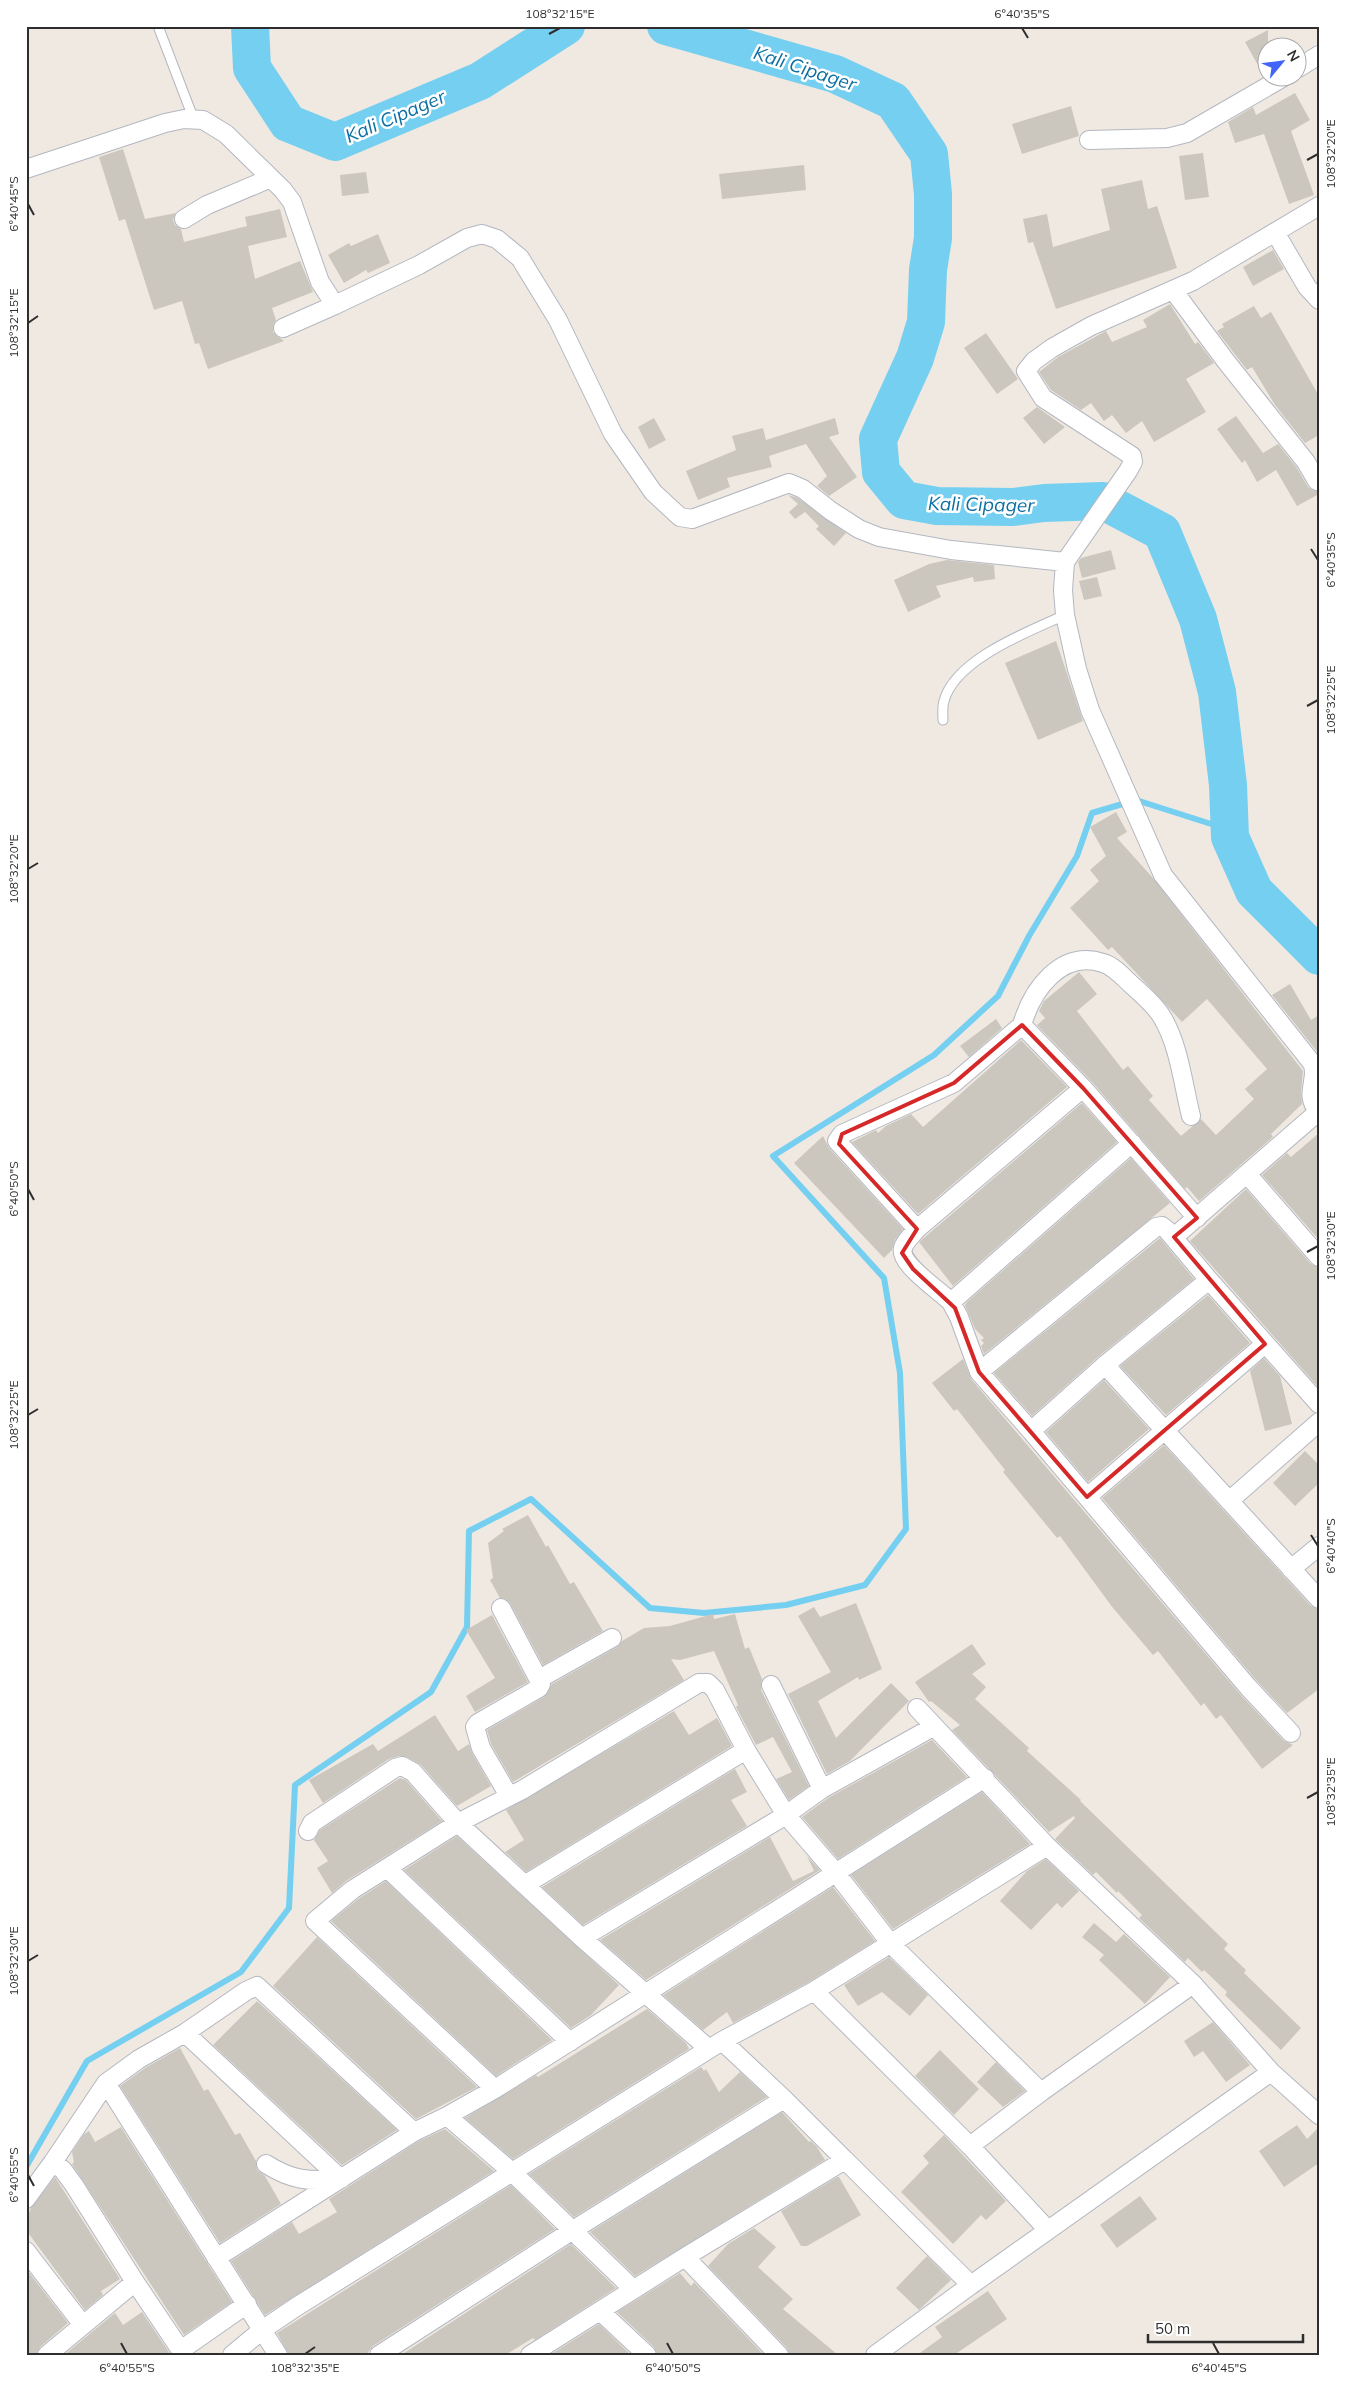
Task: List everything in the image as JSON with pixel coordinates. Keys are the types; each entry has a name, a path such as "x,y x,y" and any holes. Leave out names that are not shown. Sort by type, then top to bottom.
{"street":[{"path":"1308,62 1319,55"},
{"path":"1089,140 1167,138 1187,134 1265,88"},
{"path":"26,169 192,115 226,134 271,178 292,202 320,282 335,305"},
{"path":"184,220 207,205 271,178"},
{"path":"1174,1237 1318,1112 1310,1095 1314,1073 1312,1063 1170,886 1154,857 1090,710 1077,669 1065,615 1063,590 1065,562 1133,462 1129,453 1043,398 1027,375 1026,368 1052,348 1091,326 1193,281 1319,206"},
{"path":"1274,232 1307,287 1319,300"},
{"path":"283,328 419,266 467,238 482,234 497,239 520,258 558,320 613,434 653,492 680,517 692,518 789,483 804,488 831,511 859,529 879,537 951,550 1065,562"},
{"path":"1173,290 1225,360 1306,462 1317,481"},
{"path":"917,1229 838,1144 839,1138 842,1134 873,1119 954,1083 1022,1025 1028,1006 1051,973 1072,961 1104,963 1146,998 1161,1015 1170,1032 1191,1116"},
{"path":"1022,1025 1083,1088 1197,1218"},
{"path":"1083,1088 917,1229 902,1248 902,1253 914,1269 951,1302 959,1317 979,1372 1032,1431 1248,1687 1291,1733"},
{"path":"951,1302 1132,1143"},
{"path":"1247,1174 1319,1257"},
{"path":"979,1372 1153,1228 1162,1226 1174,1237 1209,1280 1319,1404"},
{"path":"1032,1431 1105,1365 1209,1280"},
{"path":"1087,1497 1265,1344"},
{"path":"1105,1365 1319,1599"},
{"path":"1229,1501 1319,1422"},
{"path":"1291,1569 1319,1546"},
{"path":"501,1608 539,1679 539,1688 478,1723 476,1727 481,1748 509,1796"},
{"path":"539,1679 612,1638"},
{"path":"495,2090 315,1921 352,1890 458,1823 509,1796 699,1683 708,1683 715,1690 746,1750 786,1815 836,1873 891,1944 1041,2092"},
{"path":"771,1686 822,1789"},
{"path":"916,1708 985,1778 1047,1846 1193,1984 1271,2072 1319,2115"},
{"path":"582,1938 786,1815 822,1789 933,1727"},
{"path":"526,1884 746,1750"},
{"path":"308,1831 312,1823 396,1768 402,1766 413,1772 458,1823 644,1993 784,2099 971,2285"},
{"path":"216,2258 414,2132 495,2090 644,1993 985,1778"},
{"path":"232,2355 262,2330 430,2222 715,2045 814,1991 1047,1846"},
{"path":"388,1869 570,2042"},
{"path":"970,2146 1041,2092 1193,1984"},
{"path":"26,2199 106,2083 139,2059 185,2033 246,1991 257,1986 414,2132"},
{"path":"814,1991 970,2146 1047,2229"},
{"path":"185,2033 341,2179"},
{"path":"875,2355 1047,2229 1271,2072"},
{"path":"106,2083 278,2355"},
{"path":"379,2355 573,2230 784,2099"},
{"path":"446,2116 512,2172 633,2289"},
{"path":"532,2354 684,2257 845,2160"},
{"path":"53,2162 64,2170 182,2352 247,2304"},
{"path":"266,2164 284,2175 300,2179 320,2181 341,2179"},
{"path":"684,2257 779,2355"},
{"path":"29,2259 83,2326"},
{"path":"47,2355 135,2282"},
{"path":"600,2310 647,2355"}],"lane":[{"path":"158,26 192,115"},
{"path":"943,720 944,701 950,688 978,660 1004,642 1065,615"}],"highlighted area":[{"path":"1022,1025 1083,1088 1197,1218 1174,1237 1265,1344 1087,1497 979,1372 955,1308 913,1269 902,1253 917,1229 839,1144 842,1134 954,1083"}],"building":[{"path":"1268,30 1268,38 1258,38 1258,65 1245,42"},
{"path":"1295,93 1310,120 1291,131 1314,195 1289,204 1264,134 1235,143 1228,122 1253,107 1256,115"},
{"path":"1071,106 1079,136 1022,154 1012,124"},
{"path":"123,149 145,219 176,213 173,220 175,225 181,229 184,242 247,226 245,217 280,209 287,237 248,246 255,279 300,261 313,292 272,308 276,320 273,332 284,341 208,369 199,343 195,344 182,301 154,310 125,219 119,221 99,157"},
{"path":"1203,153 1209,197 1185,200 1179,156"},
{"path":"804,165 806,190 722,199 719,174"},
{"path":"366,172 369,193 342,196 340,175"},
{"path":"1142,180 1148,209 1157,206 1177,268 1056,309 1033,242 1028,243 1023,219 1047,214 1053,247 1110,230 1101,189"},
{"path":"378,234 390,263 368,273 366,270 344,283 328,255 349,243 351,246"},
{"path":"1273,250 1284,269 1253,286 1243,267"},
{"path":"1170,304 1195,344 1198,342 1214,363 1186,379 1206,412 1154,442 1142,421 1126,433 1112,415 1104,421 1091,403 1081,410 1051,390 1039,372 1058,357 1106,331 1112,342 1147,327 1143,320"},
{"path":"1254,306 1261,318 1271,312 1319,396 1319,435 1305,443 1275,405 1252,367 1247,370 1217,331 1224,327 1222,324"},
{"path":"986,333 1018,379 997,394 964,348"},
{"path":"1037,407 1065,427 1044,444 1023,418"},
{"path":"1236,416 1263,453 1278,444 1297,468 1308,487 1319,491 1319,494 1297,506 1276,470 1257,482 1245,460 1242,463 1217,429"},
{"path":"654,418 666,440 649,449 638,427"},
{"path":"835,418 839,434 829,437 857,477 829,496 817,486 827,476 806,444 769,456 772,467 727,478 730,487 698,500 686,471 736,450 732,436 763,428 766,440"},
{"path":"788,495 798,498 846,533 834,546 816,529 819,526 805,512 795,519 789,512 798,504"},
{"path":"1111,550 1116,569 1082,578 1078,562 1081,558"},
{"path":"947,560 994,565 995,579 974,582 973,577 936,586 941,597 908,612 894,580 929,564"},
{"path":"1097,577 1102,596 1084,600 1079,581"},
{"path":"1056,641 1083,721 1038,740 1005,663"},
{"path":"1116,812 1127,832 1117,838 1153,878 1303,1071 1302,1104 1271,1134 1273,1137 1199,1201 1187,1187 1185,1189 1091,1081 1037,1025 1045,1018 1039,1011 1044,1001 1079,972 1097,994 1077,1011 1123,1070 1128,1066 1153,1096 1149,1100 1181,1136 1201,1119 1216,1135 1254,1099 1245,1089 1267,1069 1207,999 1182,1022 1112,947 1108,950 1070,908 1099,881 1090,870 1106,856 1090,827"},
{"path":"1290,984 1311,1020 1319,1015 1319,1054 1272,995"},
{"path":"996,1019 1002,1028 969,1057 960,1046"},
{"path":"1021,1040 1067,1087 918,1214 852,1142 876,1130 878,1133 886,1126 911,1114 923,1127"},
{"path":"1082,1103 1117,1142 953,1286 919,1242"},
{"path":"1319,1133 1319,1240 1262,1175 1287,1153 1291,1157"},
{"path":"823,1136 829,1148 903,1229 895,1240 892,1250 884,1258 794,1163"},
{"path":"1131,1158 1170,1203 984,1354 981,1346 984,1343 981,1340 984,1338 975,1329 965,1305 967,1302"},
{"path":"1246,1189 1311,1264 1319,1267 1319,1388 1190,1241"},
{"path":"1160,1238 1194,1279 1098,1357 1032,1416 994,1373"},
{"path":"1208,1295 1250,1343 1166,1415 1120,1366"},
{"path":"1264,1358 1280,1376 1292,1424 1265,1431 1250,1371"},
{"path":"963,1359 971,1379 1240,1694 1283,1740 1293,1745 1262,1769 1221,1715 1216,1719 1204,1703 1201,1706 1158,1651 1153,1655 1113,1608 1060,1536 1057,1538 1003,1472 1005,1470 957,1409 954,1411 932,1383"},
{"path":"1104,1380 1149,1429 1088,1482 1046,1432"},
{"path":"1164,1445 1311,1606 1319,1609 1319,1689 1287,1713 1256,1680 1102,1498"},
{"path":"1305,1451 1319,1465 1319,1483 1295,1506 1273,1483"},
{"path":"528,1515 546,1547 548,1545 570,1584 574,1582 603,1631 543,1665 510,1603 506,1599 500,1598 490,1580 493,1578 488,1543 504,1531 502,1529"},
{"path":"856,1603 882,1669 859,1680 858,1677 818,1701 836,1738 891,1683 909,1701 850,1761 827,1774 788,1694 831,1672 798,1616 814,1607 820,1617"},
{"path":"713,1614 714,1619 735,1614 745,1649 749,1647 762,1679 761,1690 809,1786 789,1800 776,1779 792,1772 773,1737 756,1745 736,1707 738,1705 714,1651 680,1660 671,1659 684,1680 513,1782 491,1744 487,1730 544,1697 552,1684 617,1647 622,1641 644,1628 670,1626"},
{"path":"492,1615 528,1682 475,1712 466,1696 495,1678 466,1630"},
{"path":"972,1644 986,1664 972,1674 986,1687 975,1699 1029,1748 1027,1751 1081,1800 1228,1944 1224,1949 1246,1970 1244,1973 1301,2028 1281,2050 1225,1995 1227,1992 1204,1970 1202,1972 1188,1958 1185,1962 1139,1918 1142,1915 1118,1891 1117,1893 1096,1872 1093,1875 1055,1839 1075,1818 1074,1816 1049,1832 952,1730 960,1725 931,1701 929,1702 915,1682"},
{"path":"674,1711 689,1735 717,1718 732,1746 526,1872 505,1852 524,1840 506,1810"},
{"path":"435,1715 458,1751 469,1744 472,1753 491,1786 457,1806 421,1765 407,1757 399,1756 389,1759 323,1803 309,1780 373,1744 378,1751"},
{"path":"932,1740 967,1777 838,1859 802,1817 828,1798"},
{"path":"735,1769 747,1792 731,1800 747,1826 583,1925 542,1887"},
{"path":"400,1778 406,1780 442,1821 346,1881 332,1893 317,1868 328,1861 314,1840 320,1830"},
{"path":"982,1792 1030,1844 893,1929 851,1875"},
{"path":"457,1836 619,1985 591,2015 571,2028 404,1870"},
{"path":"770,1837 793,1881 814,1871 807,1856 820,1870 646,1980 600,1940"},
{"path":"1046,1859 1079,1891 1062,1908 1057,1903 1031,1930 1000,1901 1027,1871"},
{"path":"386,1881 552,2040 496,2076 331,1921 358,1899"},
{"path":"833,1887 875,1941 809,1982 733,2023 727,2012 703,2030 663,1995"},
{"path":"1094,1923 1116,1942 1124,1934 1170,1977 1145,2004 1099,1960 1104,1955 1082,1937"},
{"path":"317,1937 477,2087 416,2119 273,1986"},
{"path":"889,1957 928,1995 910,2016 882,1992 858,2006 844,1985"},
{"path":"257,2001 397,2130 342,2165 213,2045"},
{"path":"647,2009 686,2043 689,2049 513,2159 465,2118 536,2075 538,2077"},
{"path":"1213,2022 1250,2065 1226,2082 1203,2051 1194,2057 1184,2041"},
{"path":"180,2048 204,2091 208,2089 235,2135 240,2133 256,2161 257,2170 265,2176 281,2204 220,2243 120,2086 145,2068"},
{"path":"940,2050 979,2089 954,2115 915,2076"},
{"path":"996,2062 1025,2091 1003,2107 977,2082"},
{"path":"701,2067 704,2071 706,2069 719,2092 740,2072 767,2097 574,2217 529,2174"},
{"path":"782,2112 809,2142 811,2141 817,2147 825,2160 635,2276 590,2232"},
{"path":"1297,2125 1307,2139 1319,2127 1319,2163 1284,2187 1259,2151"},
{"path":"121,2127 232,2302 184,2335 72,2164 74,2162 72,2152 84,2134 89,2131 95,2142"},
{"path":"445,2129 494,2171 265,2315 231,2261 292,2222 299,2234 337,2212 329,2199 419,2141"},
{"path":"944,2135 1006,2201 986,2220 981,2215 953,2244 901,2192 929,2163 923,2156"},
{"path":"55,2177 120,2279 101,2291 103,2295 85,2310 26,2230 26,2220 31,2208"},
{"path":"839,2177 861,2215 807,2246 801,2246 781,2211"},
{"path":"511,2185 555,2229 373,2346 366,2355 289,2355 277,2333"},
{"path":"1140,2196 1157,2219 1117,2248 1100,2225"},
{"path":"754,2228 776,2247 758,2267 793,2299 783,2309 838,2355 789,2355 787,2348 708,2266 728,2244"},
{"path":"571,2244 616,2288 535,2340 533,2338 505,2355 401,2355"},
{"path":"927,2256 951,2280 919,2310 896,2288"},
{"path":"27,2270 68,2323 40,2347 37,2355 26,2355"},
{"path":"680,2273 691,2286 694,2282 764,2355 657,2355 654,2347 617,2312"},
{"path":"988,2291 1007,2319 954,2355 917,2355 942,2337 935,2327"},
{"path":"142,2312 171,2355 64,2355 115,2313 123,2325"},
{"path":"599,2324 631,2355 550,2355"}],"waterway":[{"name":"Kali Cipager","path":"250,26 252,68 288,123 335,142 480,81 566,26"},
{"name":"Kali Cipager","path":"666,26 835,74 893,101 929,154 933,194 933,238 928,270 926,322 915,358 878,439 881,472 904,500 937,506 1013,507 1044,503 1103,501 1162,532 1198,619 1217,692 1228,785 1230,837 1254,891 1319,956"},
{"path":"26,2167 87,2061 241,1972 289,1908 295,1785 431,1692 467,1627 469,1531 531,1499 650,1608 704,1613 786,1605 865,1585 906,1529 900,1373 884,1278 773,1156 934,1055 998,996 1029,936 1077,856 1092,813 1136,800 1230,830"}]}
